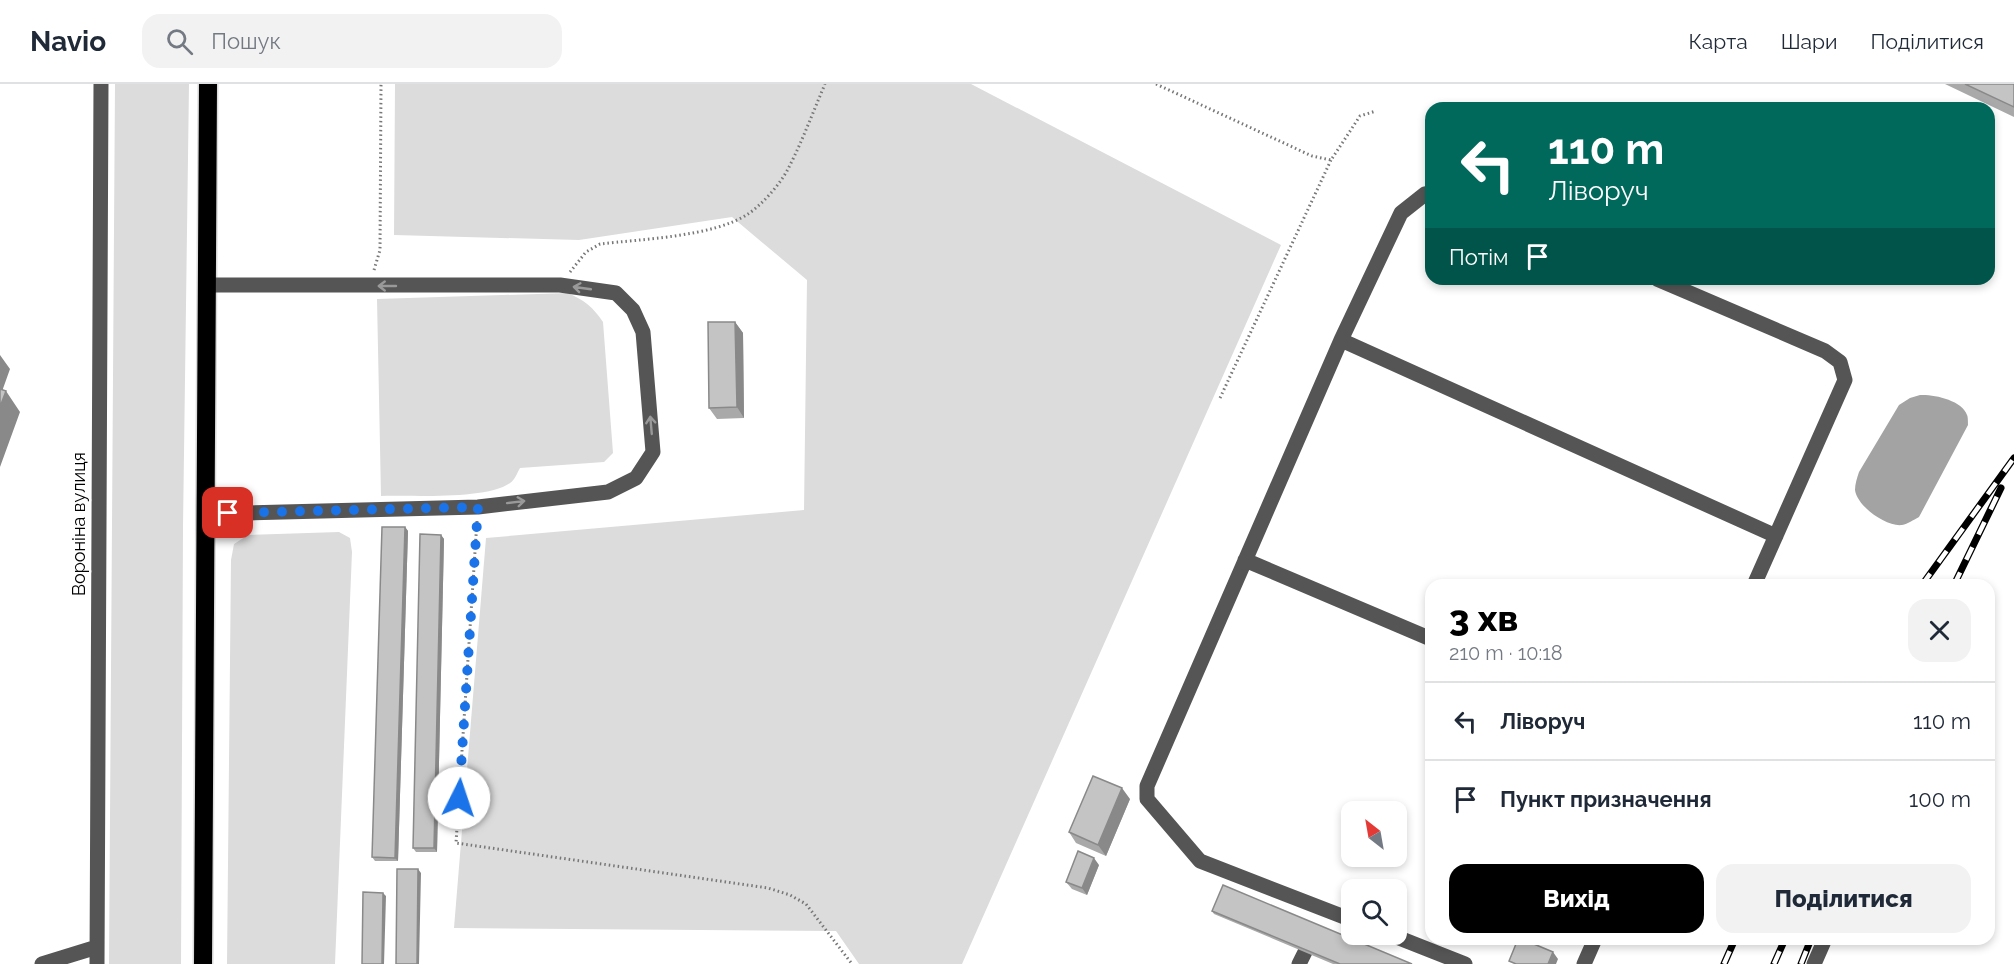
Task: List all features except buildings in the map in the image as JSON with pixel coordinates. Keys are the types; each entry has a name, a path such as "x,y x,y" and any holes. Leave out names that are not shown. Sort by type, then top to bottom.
{"highway":[{"path":"203,964 208,84"}],"street":[{"name":"Вороніна вулиця","path":"97,964 101,84"},
{"path":"1341,915 1200,861 1147,799 1147,786 1341,340 1401,213 1425,194"},
{"path":"206,514 478,507 608,492 636,478 653,452 643,332 633,310 616,293 560,285 207,285"},
{"path":"1671,285 1825,351 1840,362 1845,380 1757,579"},
{"path":"1341,340 1776,536"},
{"path":"1245,560 1425,636"},
{"path":"1316,926 1324,908"},
{"path":"1407,942 1465,964"},
{"path":"1584,964 1592,945"},
{"path":"1814,964 1822,945"},
{"path":"42,964 97,947"},
{"path":"1429,951 1443,964"}],"path":[{"path":"368,286 380,250 381,84"},
{"path":"560,285 586,252 600,244 699,231 726,224 749,214 768,195 787,170 825,84"},
{"path":"1156,84 1312,156 1331,160"},
{"path":"1220,398 1331,160 1360,116 1376,111"},
{"path":"478,507 456,843 768,888 790,895 806,904 852,964"}],"shaded area":[{"path":"115,84 189,84 183,527 181,964 109,964"},
{"path":"395,84 971,84 1281,245 962,964 859,964 836,931 454,928 486,538 804,510 807,280 732,217 579,240 394,235"},
{"path":"568,293 588,304 603,322 613,453 604,462 520,468 510,483 484,492 448,496 381,496 377,299"},
{"path":"1920,395 1939,397 1959,405 1967,416 1968,425 1919,517 1904,524 1895,525 1867,509 1857,496 1856,483 1859,472 1899,405"},
{"path":"339,532 350,538 352,552 335,964 227,964 231,560 234,544 248,535"}],"railway":[{"path":"1926,579 2014,458"},
{"path":"1957,579 2001,488"},
{"path":"1724,964 1732,945"},
{"path":"1774,964 1782,945"},
{"path":"1801,964 1809,945"}],"route":[{"path":"228,513 478,507 459,798"}]}
